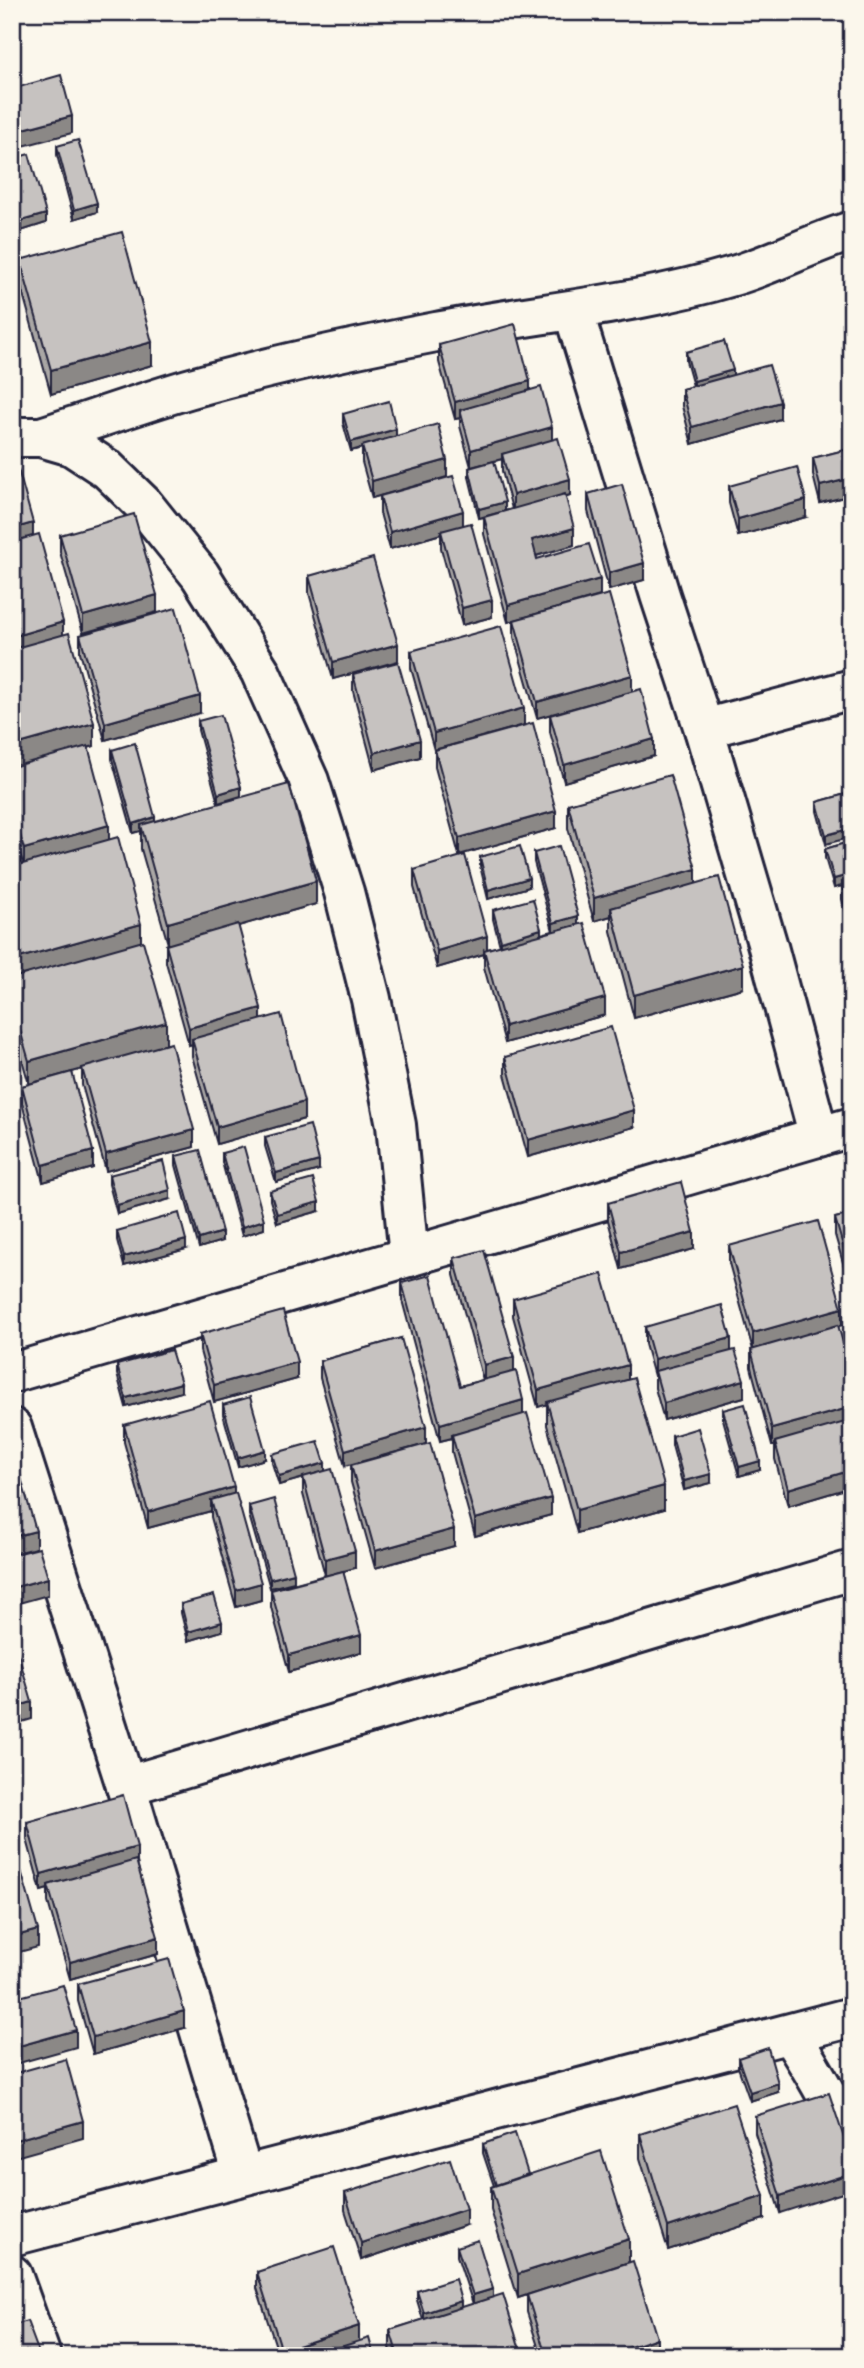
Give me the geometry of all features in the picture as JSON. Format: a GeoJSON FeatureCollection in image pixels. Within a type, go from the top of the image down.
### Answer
{"type":"FeatureCollection","features":[{"type":"Feature","properties":{"kind":"street"},"geometry":{"type":"LineString","coordinates":[[27,437],[187,389],[254,372],[438,332],[659,294],[732,276],[852,231]]}},
{"type":"Feature","properties":{"kind":"street"},"geometry":{"type":"LineString","coordinates":[[12,1373],[835,1132],[767,943],[705,729],[660,595],[573,310]]}},
{"type":"Feature","properties":{"kind":"street"},"geometry":{"type":"LineString","coordinates":[[27,437],[72,446],[107,469],[143,504],[200,575],[260,671],[309,781],[344,892],[371,999],[396,1125],[409,1257]]}},
{"type":"Feature","properties":{"kind":"street"},"geometry":{"type":"LineString","coordinates":[[705,729],[852,689]]}},
{"type":"Feature","properties":{"kind":"street"},"geometry":{"type":"LineString","coordinates":[[12,1428],[126,1786],[243,2175]]}},
{"type":"Feature","properties":{"kind":"street"},"geometry":{"type":"LineString","coordinates":[[126,1786],[852,1570]]}},
{"type":"Feature","properties":{"kind":"street"},"geometry":{"type":"LineString","coordinates":[[12,2236],[852,2017]]}},
{"type":"Feature","properties":{"kind":"street"},"geometry":{"type":"LineString","coordinates":[[790,2035],[817,2076],[842,2123],[852,2150]]}},
{"type":"Feature","properties":{"kind":"street"},"geometry":{"type":"LineString","coordinates":[[12,2275],[41,2356]]}},
{"type":"Feature","properties":{"kind":"building"},"geometry":{"type":"Polygon","coordinates":[[[61,75],[72,116],[12,132],[12,89],[61,75]]]}},
{"type":"Feature","properties":{"kind":"building"},"geometry":{"type":"Polygon","coordinates":[[[78,140],[97,203],[74,210],[57,146],[78,140]]]}},
{"type":"Feature","properties":{"kind":"building"},"geometry":{"type":"Polygon","coordinates":[[[29,154],[46,214],[21,221],[12,191],[12,159],[29,154]]]}},
{"type":"Feature","properties":{"kind":"building"},"geometry":{"type":"Polygon","coordinates":[[[122,232],[152,342],[51,370],[20,260],[122,232]]]}},
{"type":"Feature","properties":{"kind":"building"},"geometry":{"type":"Polygon","coordinates":[[[515,324],[530,381],[455,402],[439,345],[515,324]]]}},
{"type":"Feature","properties":{"kind":"building"},"geometry":{"type":"Polygon","coordinates":[[[724,341],[733,370],[694,381],[686,352],[724,341]]]}},
{"type":"Feature","properties":{"kind":"building"},"geometry":{"type":"Polygon","coordinates":[[[769,365],[780,402],[692,427],[682,389],[769,365]]]}},
{"type":"Feature","properties":{"kind":"building"},"geometry":{"type":"Polygon","coordinates":[[[541,387],[552,427],[471,450],[460,410],[541,387]]]}},
{"type":"Feature","properties":{"kind":"building"},"geometry":{"type":"Polygon","coordinates":[[[389,401],[396,429],[351,442],[343,414],[389,401]]]}},
{"type":"Feature","properties":{"kind":"building"},"geometry":{"type":"Polygon","coordinates":[[[438,424],[447,460],[372,481],[362,446],[438,424]]]}},
{"type":"Feature","properties":{"kind":"building"},"geometry":{"type":"Polygon","coordinates":[[[558,438],[570,479],[513,495],[502,454],[558,438]]]}},
{"type":"Feature","properties":{"kind":"building"},"geometry":{"type":"Polygon","coordinates":[[[12,447],[33,523],[12,529],[12,447]]]}},
{"type":"Feature","properties":{"kind":"building"},"geometry":{"type":"Polygon","coordinates":[[[852,448],[852,478],[820,486],[813,458],[852,448]]]}},
{"type":"Feature","properties":{"kind":"building"},"geometry":{"type":"Polygon","coordinates":[[[494,461],[505,502],[479,509],[469,468],[494,461]]]}},
{"type":"Feature","properties":{"kind":"building"},"geometry":{"type":"Polygon","coordinates":[[[797,467],[806,500],[738,519],[729,486],[797,467]]]}},
{"type":"Feature","properties":{"kind":"building"},"geometry":{"type":"Polygon","coordinates":[[[453,476],[463,511],[390,532],[380,496],[453,476]]]}},
{"type":"Feature","properties":{"kind":"building"},"geometry":{"type":"Polygon","coordinates":[[[622,484],[644,563],[609,573],[588,494],[622,484]]]}},
{"type":"Feature","properties":{"kind":"building"},"geometry":{"type":"Polygon","coordinates":[[[565,494],[574,528],[532,540],[537,559],[589,544],[600,579],[508,605],[484,517],[565,494]]]}},
{"type":"Feature","properties":{"kind":"building"},"geometry":{"type":"Polygon","coordinates":[[[134,514],[157,595],[83,616],[60,535],[134,514]]]}},
{"type":"Feature","properties":{"kind":"building"},"geometry":{"type":"Polygon","coordinates":[[[471,523],[492,600],[462,608],[441,531],[471,523]]]}},
{"type":"Feature","properties":{"kind":"building"},"geometry":{"type":"Polygon","coordinates":[[[39,534],[63,622],[12,637],[12,542],[39,534]]]}},
{"type":"Feature","properties":{"kind":"building"},"geometry":{"type":"Polygon","coordinates":[[[373,558],[398,644],[333,662],[309,576],[373,558]]]}},
{"type":"Feature","properties":{"kind":"building"},"geometry":{"type":"Polygon","coordinates":[[[609,594],[632,675],[537,702],[514,620],[609,594]]]}},
{"type":"Feature","properties":{"kind":"building"},"geometry":{"type":"Polygon","coordinates":[[[176,608],[200,696],[105,723],[80,635],[176,608]]]}},
{"type":"Feature","properties":{"kind":"building"},"geometry":{"type":"Polygon","coordinates":[[[501,626],[524,708],[434,733],[411,651],[501,626]]]}},
{"type":"Feature","properties":{"kind":"building"},"geometry":{"type":"Polygon","coordinates":[[[69,633],[94,723],[12,746],[12,649],[69,633]]]}},
{"type":"Feature","properties":{"kind":"building"},"geometry":{"type":"Polygon","coordinates":[[[398,662],[420,740],[374,753],[353,674],[398,662]]]}},
{"type":"Feature","properties":{"kind":"building"},"geometry":{"type":"Polygon","coordinates":[[[641,689],[654,739],[564,765],[550,715],[641,689]]]}},
{"type":"Feature","properties":{"kind":"building"},"geometry":{"type":"Polygon","coordinates":[[[221,715],[241,787],[218,794],[198,721],[221,715]]]}},
{"type":"Feature","properties":{"kind":"building"},"geometry":{"type":"Polygon","coordinates":[[[533,723],[556,811],[459,838],[435,750],[533,723]]]}},
{"type":"Feature","properties":{"kind":"building"},"geometry":{"type":"Polygon","coordinates":[[[135,743],[155,817],[133,824],[112,750],[135,743]]]}},
{"type":"Feature","properties":{"kind":"building"},"geometry":{"type":"Polygon","coordinates":[[[88,746],[109,825],[24,849],[12,806],[12,767],[88,746]]]}},
{"type":"Feature","properties":{"kind":"building"},"geometry":{"type":"Polygon","coordinates":[[[670,775],[696,869],[594,898],[568,804],[670,775]]]}},
{"type":"Feature","properties":{"kind":"building"},"geometry":{"type":"Polygon","coordinates":[[[289,784],[316,881],[168,923],[141,825],[289,784]]]}},
{"type":"Feature","properties":{"kind":"building"},"geometry":{"type":"Polygon","coordinates":[[[849,793],[852,803],[852,828],[826,835],[817,802],[849,793]]]}},
{"type":"Feature","properties":{"kind":"building"},"geometry":{"type":"Polygon","coordinates":[[[118,837],[141,924],[12,960],[12,867],[118,837]]]}},
{"type":"Feature","properties":{"kind":"building"},"geometry":{"type":"Polygon","coordinates":[[[852,841],[852,874],[834,879],[825,849],[852,841]]]}},
{"type":"Feature","properties":{"kind":"building"},"geometry":{"type":"Polygon","coordinates":[[[520,846],[529,878],[488,890],[480,857],[520,846]]]}},
{"type":"Feature","properties":{"kind":"building"},"geometry":{"type":"Polygon","coordinates":[[[559,846],[578,916],[553,923],[534,853],[559,846]]]}},
{"type":"Feature","properties":{"kind":"building"},"geometry":{"type":"Polygon","coordinates":[[[465,855],[487,936],[437,951],[414,870],[465,855]]]}},
{"type":"Feature","properties":{"kind":"building"},"geometry":{"type":"Polygon","coordinates":[[[719,877],[743,965],[634,995],[611,908],[719,877]]]}},
{"type":"Feature","properties":{"kind":"building"},"geometry":{"type":"Polygon","coordinates":[[[852,880],[852,915],[842,882],[852,880]]]}},
{"type":"Feature","properties":{"kind":"building"},"geometry":{"type":"Polygon","coordinates":[[[533,899],[541,929],[501,941],[493,910],[533,899]]]}},
{"type":"Feature","properties":{"kind":"building"},"geometry":{"type":"Polygon","coordinates":[[[584,923],[605,998],[505,1026],[484,950],[584,923]]]}},
{"type":"Feature","properties":{"kind":"building"},"geometry":{"type":"Polygon","coordinates":[[[238,924],[261,1008],[189,1028],[166,945],[238,924]]]}},
{"type":"Feature","properties":{"kind":"building"},"geometry":{"type":"Polygon","coordinates":[[[143,941],[166,1022],[29,1061],[12,1002],[12,978],[143,941]]]}},
{"type":"Feature","properties":{"kind":"building"},"geometry":{"type":"Polygon","coordinates":[[[281,1014],[304,1102],[217,1127],[192,1039],[281,1014]]]}},
{"type":"Feature","properties":{"kind":"building"},"geometry":{"type":"Polygon","coordinates":[[[611,1027],[634,1110],[528,1140],[505,1057],[611,1027]]]}},
{"type":"Feature","properties":{"kind":"building"},"geometry":{"type":"Polygon","coordinates":[[[171,1043],[194,1130],[106,1154],[82,1068],[171,1043]]]}},
{"type":"Feature","properties":{"kind":"building"},"geometry":{"type":"Polygon","coordinates":[[[72,1072],[93,1151],[43,1165],[22,1086],[72,1072]]]}},
{"type":"Feature","properties":{"kind":"building"},"geometry":{"type":"Polygon","coordinates":[[[310,1125],[319,1161],[276,1173],[265,1137],[310,1125]]]}},
{"type":"Feature","properties":{"kind":"building"},"geometry":{"type":"Polygon","coordinates":[[[244,1147],[264,1220],[242,1227],[222,1153],[244,1147]]]}},
{"type":"Feature","properties":{"kind":"building"},"geometry":{"type":"Polygon","coordinates":[[[200,1150],[222,1232],[199,1239],[176,1156],[200,1150]]]}},
{"type":"Feature","properties":{"kind":"building"},"geometry":{"type":"Polygon","coordinates":[[[163,1161],[170,1190],[117,1205],[109,1175],[163,1161]]]}},
{"type":"Feature","properties":{"kind":"building"},"geometry":{"type":"Polygon","coordinates":[[[313,1179],[319,1202],[277,1214],[270,1191],[313,1179]]]}},
{"type":"Feature","properties":{"kind":"building"},"geometry":{"type":"Polygon","coordinates":[[[681,1182],[694,1232],[621,1252],[608,1203],[681,1182]]]}},
{"type":"Feature","properties":{"kind":"building"},"geometry":{"type":"Polygon","coordinates":[[[179,1213],[186,1240],[124,1257],[117,1231],[179,1213]]]}},
{"type":"Feature","properties":{"kind":"building"},"geometry":{"type":"Polygon","coordinates":[[[852,1214],[852,1277],[835,1218],[852,1214]]]}},
{"type":"Feature","properties":{"kind":"building"},"geometry":{"type":"Polygon","coordinates":[[[818,1221],[842,1308],[753,1333],[729,1246],[818,1221]]]}},
{"type":"Feature","properties":{"kind":"building"},"geometry":{"type":"Polygon","coordinates":[[[484,1250],[514,1357],[484,1365],[454,1258],[484,1250]]]}},
{"type":"Feature","properties":{"kind":"building"},"geometry":{"type":"Polygon","coordinates":[[[602,1274],[628,1365],[538,1390],[513,1299],[602,1274]]]}},
{"type":"Feature","properties":{"kind":"building"},"geometry":{"type":"Polygon","coordinates":[[[430,1275],[460,1386],[516,1371],[523,1400],[440,1424],[402,1283],[430,1275]]]}},
{"type":"Feature","properties":{"kind":"building"},"geometry":{"type":"Polygon","coordinates":[[[722,1305],[731,1338],[654,1359],[645,1327],[722,1305]]]}},
{"type":"Feature","properties":{"kind":"building"},"geometry":{"type":"Polygon","coordinates":[[[283,1311],[297,1362],[214,1385],[200,1334],[283,1311]]]}},
{"type":"Feature","properties":{"kind":"building"},"geometry":{"type":"Polygon","coordinates":[[[838,1325],[852,1375],[852,1407],[772,1429],[751,1350],[838,1325]]]}},
{"type":"Feature","properties":{"kind":"building"},"geometry":{"type":"Polygon","coordinates":[[[401,1338],[426,1427],[345,1450],[320,1361],[401,1338]]]}},
{"type":"Feature","properties":{"kind":"building"},"geometry":{"type":"Polygon","coordinates":[[[171,1350],[181,1383],[126,1398],[117,1365],[171,1350]]]}},
{"type":"Feature","properties":{"kind":"building"},"geometry":{"type":"Polygon","coordinates":[[[735,1350],[744,1380],[664,1403],[655,1371],[735,1350]]]}},
{"type":"Feature","properties":{"kind":"building"},"geometry":{"type":"Polygon","coordinates":[[[634,1378],[664,1486],[577,1510],[547,1402],[634,1378]]]}},
{"type":"Feature","properties":{"kind":"building"},"geometry":{"type":"Polygon","coordinates":[[[250,1397],[265,1450],[238,1458],[223,1405],[250,1397]]]}},
{"type":"Feature","properties":{"kind":"building"},"geometry":{"type":"Polygon","coordinates":[[[210,1401],[234,1487],[148,1512],[124,1425],[210,1401]]]}},
{"type":"Feature","properties":{"kind":"building"},"geometry":{"type":"Polygon","coordinates":[[[745,1404],[760,1461],[739,1467],[723,1410],[745,1404]]]}},
{"type":"Feature","properties":{"kind":"building"},"geometry":{"type":"Polygon","coordinates":[[[527,1413],[551,1498],[475,1519],[452,1435],[527,1413]]]}},
{"type":"Feature","properties":{"kind":"building"},"geometry":{"type":"Polygon","coordinates":[[[852,1420],[852,1470],[788,1489],[775,1442],[852,1420]]]}},
{"type":"Feature","properties":{"kind":"building"},"geometry":{"type":"Polygon","coordinates":[[[698,1428],[711,1474],[684,1481],[672,1436],[698,1428]]]}},
{"type":"Feature","properties":{"kind":"building"},"geometry":{"type":"Polygon","coordinates":[[[318,1441],[325,1463],[279,1476],[272,1454],[318,1441]]]}},
{"type":"Feature","properties":{"kind":"building"},"geometry":{"type":"Polygon","coordinates":[[[430,1443],[454,1529],[375,1551],[351,1465],[430,1443]]]}},
{"type":"Feature","properties":{"kind":"building"},"geometry":{"type":"Polygon","coordinates":[[[12,1453],[36,1531],[12,1537],[12,1453]]]}},
{"type":"Feature","properties":{"kind":"building"},"geometry":{"type":"Polygon","coordinates":[[[332,1469],[355,1551],[325,1559],[303,1477],[332,1469]]]}},
{"type":"Feature","properties":{"kind":"building"},"geometry":{"type":"Polygon","coordinates":[[[236,1493],[261,1583],[236,1590],[211,1500],[236,1493]]]}},
{"type":"Feature","properties":{"kind":"building"},"geometry":{"type":"Polygon","coordinates":[[[274,1499],[294,1573],[270,1579],[249,1506],[274,1499]]]}},
{"type":"Feature","properties":{"kind":"building"},"geometry":{"type":"Polygon","coordinates":[[[39,1548],[48,1578],[12,1588],[12,1555],[39,1548]]]}},
{"type":"Feature","properties":{"kind":"building"},"geometry":{"type":"Polygon","coordinates":[[[343,1571],[361,1635],[289,1655],[271,1590],[343,1571]]]}},
{"type":"Feature","properties":{"kind":"building"},"geometry":{"type":"Polygon","coordinates":[[[214,1595],[222,1622],[188,1632],[181,1604],[214,1595]]]}},
{"type":"Feature","properties":{"kind":"building"},"geometry":{"type":"Polygon","coordinates":[[[17,1650],[32,1702],[12,1708],[12,1652],[17,1650]]]}},
{"type":"Feature","properties":{"kind":"building"},"geometry":{"type":"Polygon","coordinates":[[[123,1795],[137,1847],[41,1874],[27,1822],[123,1795]]]}},
{"type":"Feature","properties":{"kind":"building"},"geometry":{"type":"Polygon","coordinates":[[[12,1839],[38,1930],[12,1937],[12,1839]]]}},
{"type":"Feature","properties":{"kind":"building"},"geometry":{"type":"Polygon","coordinates":[[[136,1860],[158,1937],[70,1962],[48,1885],[136,1860]]]}},
{"type":"Feature","properties":{"kind":"building"},"geometry":{"type":"Polygon","coordinates":[[[169,1959],[184,2011],[93,2037],[78,1984],[169,1959]]]}},
{"type":"Feature","properties":{"kind":"building"},"geometry":{"type":"Polygon","coordinates":[[[63,1985],[76,2030],[12,2048],[12,1999],[63,1985]]]}},
{"type":"Feature","properties":{"kind":"building"},"geometry":{"type":"Polygon","coordinates":[[[768,2048],[778,2083],[750,2092],[738,2058],[768,2048]]]}},
{"type":"Feature","properties":{"kind":"building"},"geometry":{"type":"Polygon","coordinates":[[[66,2059],[83,2121],[12,2141],[12,2074],[66,2059]]]}},
{"type":"Feature","properties":{"kind":"building"},"geometry":{"type":"Polygon","coordinates":[[[829,2093],[852,2162],[852,2173],[780,2196],[755,2116],[829,2093]]]}},
{"type":"Feature","properties":{"kind":"building"},"geometry":{"type":"Polygon","coordinates":[[[734,2104],[764,2196],[668,2227],[640,2134],[734,2104]]]}},
{"type":"Feature","properties":{"kind":"building"},"geometry":{"type":"Polygon","coordinates":[[[515,2133],[528,2174],[496,2185],[483,2144],[515,2133]]]}},
{"type":"Feature","properties":{"kind":"building"},"geometry":{"type":"Polygon","coordinates":[[[601,2151],[629,2239],[518,2274],[491,2187],[601,2151]]]}},
{"type":"Feature","properties":{"kind":"building"},"geometry":{"type":"Polygon","coordinates":[[[450,2159],[466,2209],[361,2243],[345,2193],[450,2159]]]}},
{"type":"Feature","properties":{"kind":"building"},"geometry":{"type":"Polygon","coordinates":[[[478,2240],[493,2289],[473,2295],[457,2247],[478,2240]]]}},
{"type":"Feature","properties":{"kind":"building"},"geometry":{"type":"Polygon","coordinates":[[[334,2247],[359,2326],[282,2351],[257,2272],[334,2247]]]}},
{"type":"Feature","properties":{"kind":"building"},"geometry":{"type":"Polygon","coordinates":[[[633,2261],[657,2338],[603,2356],[546,2356],[527,2295],[633,2261]]]}},
{"type":"Feature","properties":{"kind":"building"},"geometry":{"type":"Polygon","coordinates":[[[455,2279],[461,2301],[424,2313],[417,2291],[455,2279]]]}},
{"type":"Feature","properties":{"kind":"building"},"geometry":{"type":"Polygon","coordinates":[[[503,2294],[522,2356],[398,2356],[390,2330],[503,2294]]]}},
{"type":"Feature","properties":{"kind":"building"},"geometry":{"type":"Polygon","coordinates":[[[27,2321],[40,2356],[12,2356],[12,2326],[27,2321]]]}},
{"type":"Feature","properties":{"kind":"building"},"geometry":{"type":"Polygon","coordinates":[[[369,2338],[374,2356],[312,2356],[369,2338]]]}}]}
